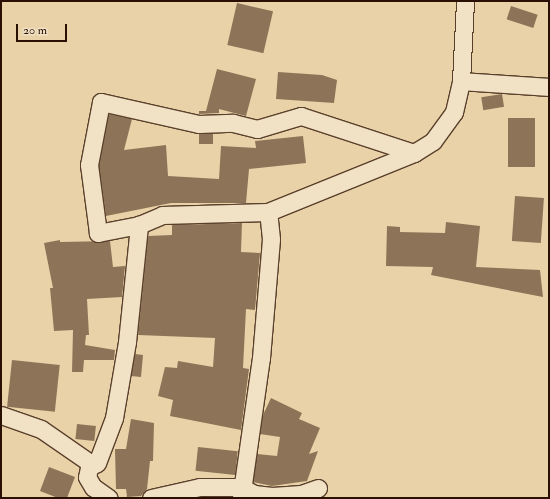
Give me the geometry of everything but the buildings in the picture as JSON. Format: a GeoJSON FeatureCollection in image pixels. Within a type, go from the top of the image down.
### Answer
{"type":"FeatureCollection","features":[{"type":"Feature","properties":{"kind":"street"},"geometry":{"type":"LineString","coordinates":[[414,153],[301,116],[257,129],[233,122],[199,124],[101,102],[89,165],[98,233],[138,225],[162,215],[268,212],[414,153],[433,141],[454,112],[461,81],[465,1]]}},
{"type":"Feature","properties":{"kind":"street"},"geometry":{"type":"LineString","coordinates":[[461,81],[549,87]]}},
{"type":"Feature","properties":{"kind":"street"},"geometry":{"type":"LineString","coordinates":[[241,493],[261,358],[271,239],[268,212]]}},
{"type":"Feature","properties":{"kind":"street"},"geometry":{"type":"LineString","coordinates":[[1,415],[41,429],[90,463],[95,465],[98,461],[114,418],[127,342],[138,225]]}},
{"type":"Feature","properties":{"kind":"street"},"geometry":{"type":"LineString","coordinates":[[90,463],[87,478],[92,487],[109,498]]}},
{"type":"Feature","properties":{"kind":"street"},"geometry":{"type":"LineString","coordinates":[[151,498],[200,487],[272,496],[301,494],[318,488]]}}]}
